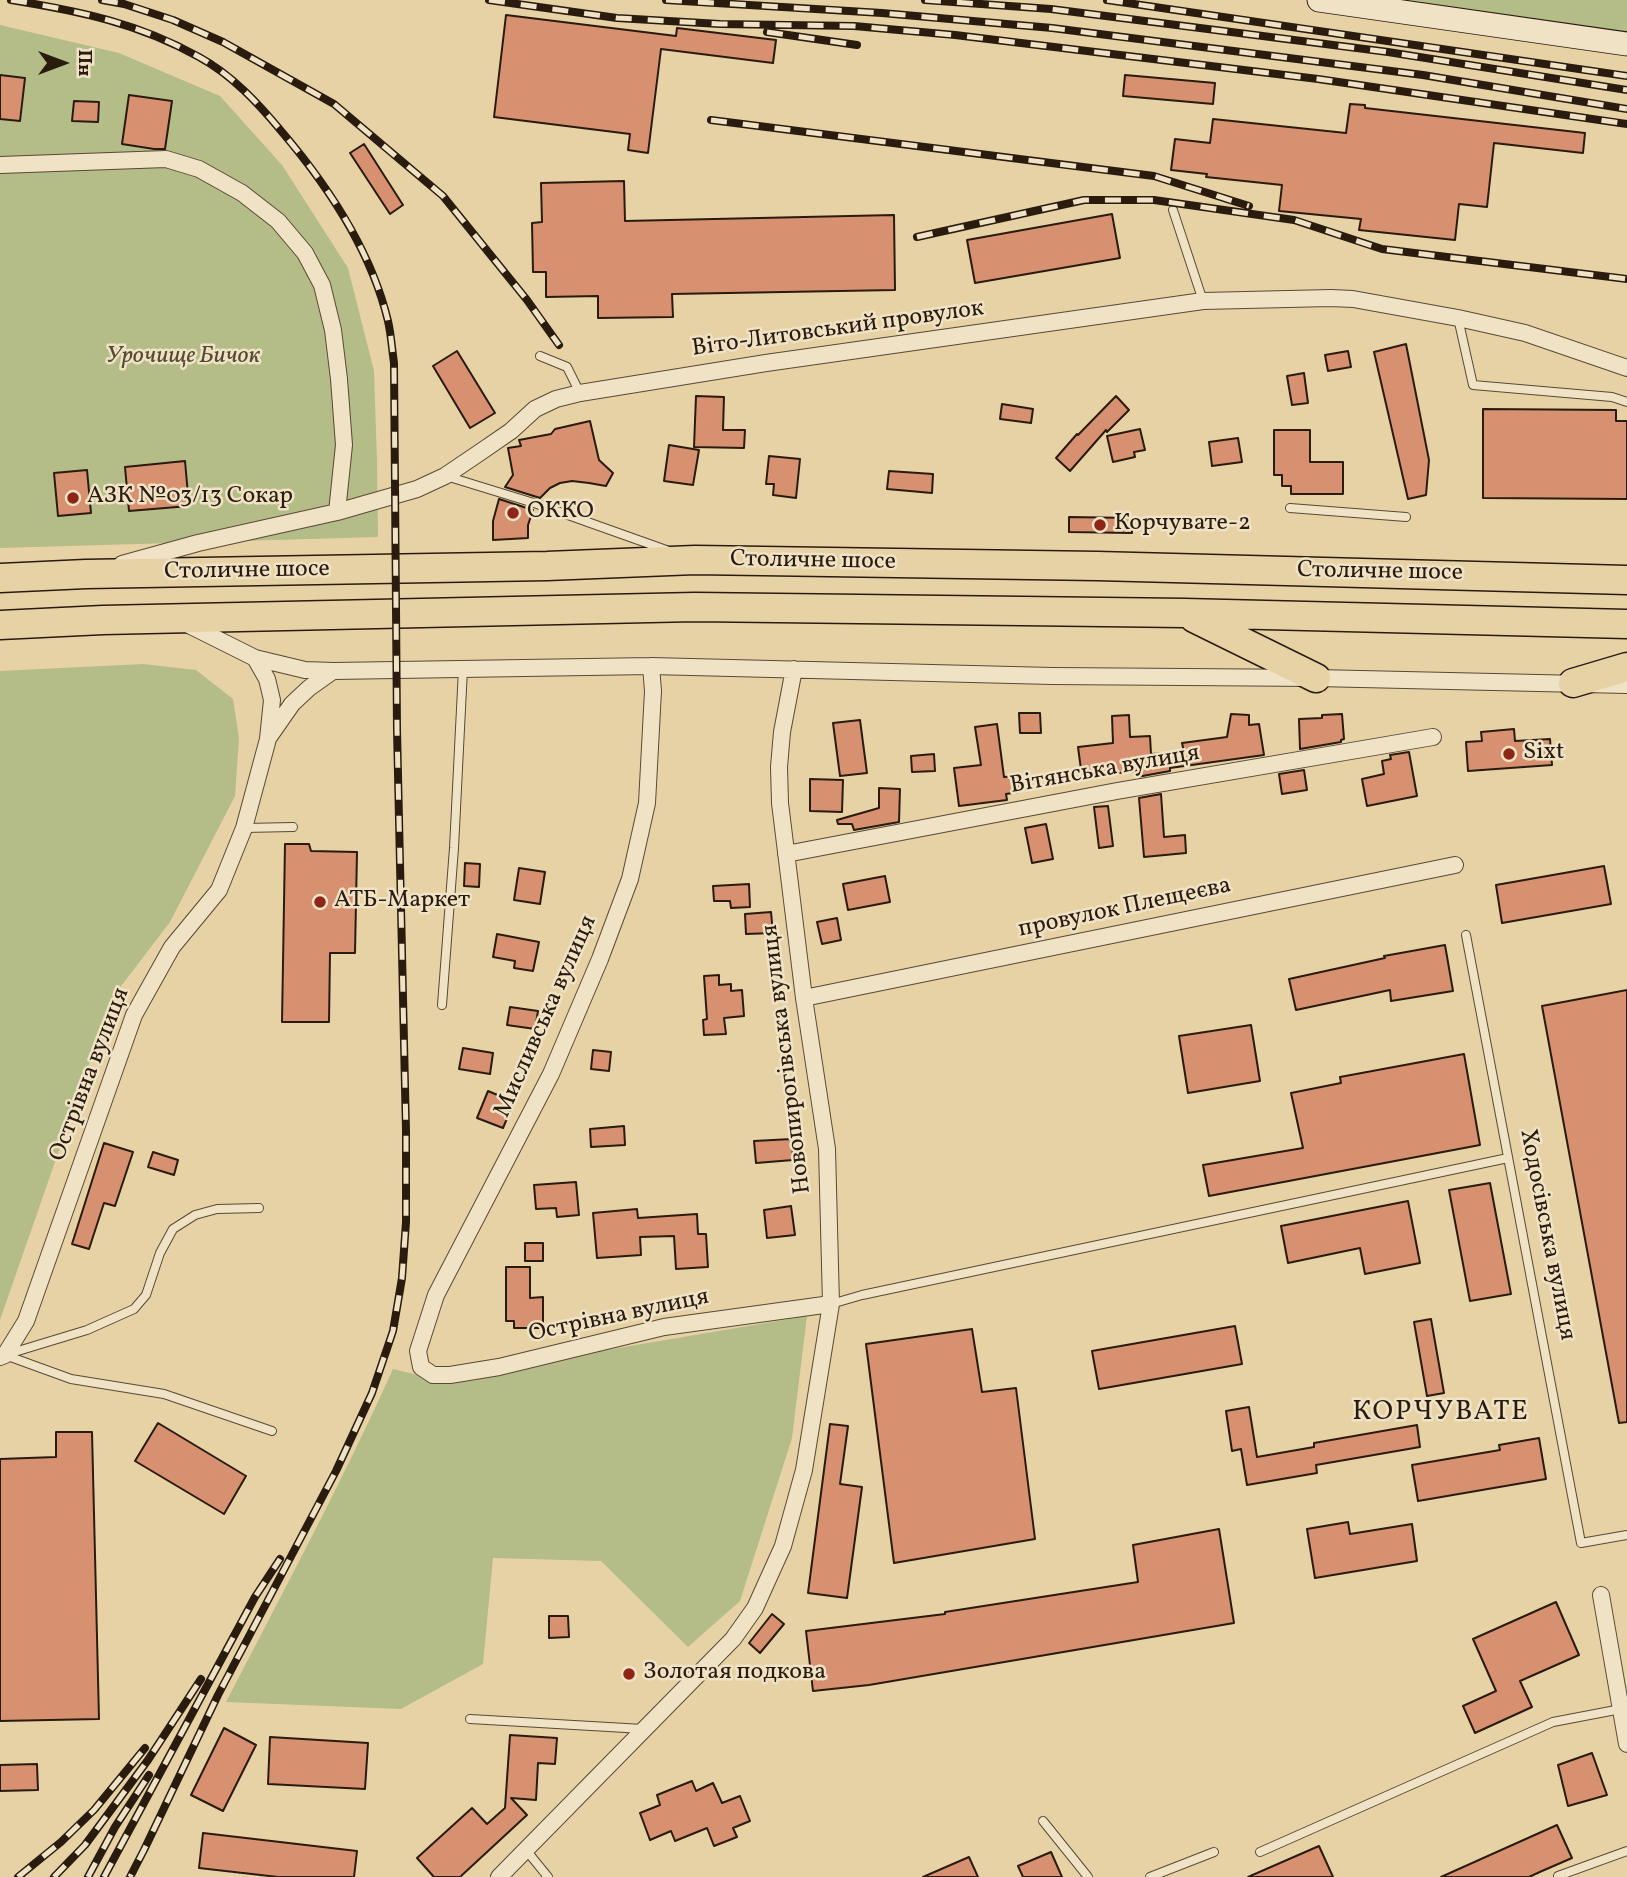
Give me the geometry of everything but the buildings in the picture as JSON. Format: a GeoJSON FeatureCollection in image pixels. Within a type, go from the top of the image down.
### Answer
{"type":"FeatureCollection","features":[{"type":"Feature","properties":{"kind":"highway","name":"Столичне шосе"},"geometry":{"type":"LineString","coordinates":[[0,578],[547,566],[695,560],[1097,566],[1627,580]]}},
{"type":"Feature","properties":{"kind":"highway","name":"Столичне шосе"},"geometry":{"type":"LineString","coordinates":[[0,625],[175,618],[695,607],[1185,613],[1627,624]]}},
{"type":"Feature","properties":{"kind":"highway"},"geometry":{"type":"LineString","coordinates":[[1185,613],[1316,678]]}},
{"type":"Feature","properties":{"kind":"highway"},"geometry":{"type":"LineString","coordinates":[[1573,683],[1627,667]]}},
{"type":"Feature","properties":{"kind":"street"},"geometry":{"type":"LineString","coordinates":[[1319,0],[1393,6],[1627,44]]}},
{"type":"Feature","properties":{"kind":"street"},"geometry":{"type":"LineString","coordinates":[[0,165],[166,159],[199,169],[242,193],[278,221],[305,253],[322,285],[333,330],[344,445],[337,512]]}},
{"type":"Feature","properties":{"kind":"street","name":"Віто-Литовський провулок"},"geometry":{"type":"LineString","coordinates":[[86,575],[198,543],[337,512],[417,489],[445,476],[511,431],[535,409],[555,399],[766,363],[1203,301],[1353,299],[1458,318],[1525,334],[1627,368]]}},
{"type":"Feature","properties":{"kind":"street"},"geometry":{"type":"LineString","coordinates":[[175,618],[255,658],[305,670],[651,666],[1052,676],[1316,678],[1627,685]]}},
{"type":"Feature","properties":{"kind":"street","name":"Острівна вулиця"},"geometry":{"type":"LineString","coordinates":[[2,1356],[26,1321],[134,1015],[172,947],[219,890],[244,828],[268,739],[272,700],[267,679],[255,658]]}},
{"type":"Feature","properties":{"kind":"street","name":"Мисливська вулиця"},"geometry":{"type":"LineString","coordinates":[[421,1367],[418,1351],[436,1295],[551,1074],[600,959],[630,879],[647,803],[653,691],[651,666]]}},
{"type":"Feature","properties":{"kind":"street","name":"Новопирогівська вулиця"},"geometry":{"type":"LineString","coordinates":[[499,1877],[733,1639],[755,1608],[783,1546],[804,1470],[831,1304],[827,1149],[804,998],[780,803],[782,732],[794,669]]}},
{"type":"Feature","properties":{"kind":"street","name":"Острівна вулиця"},"geometry":{"type":"LineString","coordinates":[[268,739],[292,704],[333,671]]}},
{"type":"Feature","properties":{"kind":"street","name":"Вітянська вулиця"},"geometry":{"type":"LineString","coordinates":[[786,854],[1117,792],[1433,737]]}},
{"type":"Feature","properties":{"kind":"street","name":"провулок Плещеєва"},"geometry":{"type":"LineString","coordinates":[[804,998],[1455,865]]}},
{"type":"Feature","properties":{"kind":"street","name":"Острівна вулиця"},"geometry":{"type":"LineString","coordinates":[[421,1367],[433,1375],[450,1375],[499,1367],[664,1327],[831,1304]]}},
{"type":"Feature","properties":{"kind":"street"},"geometry":{"type":"LineString","coordinates":[[1601,1595],[1622,1688],[1621,1709],[1627,1744]]}},
{"type":"Feature","properties":{"kind":"lane"},"geometry":{"type":"LineString","coordinates":[[1173,210],[1203,301]]}},
{"type":"Feature","properties":{"kind":"lane"},"geometry":{"type":"LineString","coordinates":[[1458,318],[1473,385],[1612,397],[1627,402]]}},
{"type":"Feature","properties":{"kind":"lane"},"geometry":{"type":"LineString","coordinates":[[540,356],[567,367],[580,393]]}},
{"type":"Feature","properties":{"kind":"lane"},"geometry":{"type":"LineString","coordinates":[[445,476],[537,504],[695,560]]}},
{"type":"Feature","properties":{"kind":"lane"},"geometry":{"type":"LineString","coordinates":[[1290,508],[1406,517]]}},
{"type":"Feature","properties":{"kind":"lane"},"geometry":{"type":"LineString","coordinates":[[442,1005],[454,848],[463,669]]}},
{"type":"Feature","properties":{"kind":"lane"},"geometry":{"type":"LineString","coordinates":[[244,828],[293,827]]}},
{"type":"Feature","properties":{"kind":"lane","name":"Ходосівська вулиця"},"geometry":{"type":"LineString","coordinates":[[1466,935],[1581,1543],[1627,1535]]}},
{"type":"Feature","properties":{"kind":"lane"},"geometry":{"type":"LineString","coordinates":[[831,1304],[876,1292],[1508,1158]]}},
{"type":"Feature","properties":{"kind":"lane"},"geometry":{"type":"LineString","coordinates":[[2,1356],[87,1330],[135,1309],[146,1295],[160,1253],[173,1229],[195,1215],[217,1209],[259,1208]]}},
{"type":"Feature","properties":{"kind":"lane"},"geometry":{"type":"LineString","coordinates":[[2,1356],[71,1379],[164,1394],[272,1431]]}},
{"type":"Feature","properties":{"kind":"lane"},"geometry":{"type":"LineString","coordinates":[[1260,1852],[1553,1722],[1621,1709]]}},
{"type":"Feature","properties":{"kind":"lane"},"geometry":{"type":"LineString","coordinates":[[470,1719],[643,1729]]}},
{"type":"Feature","properties":{"kind":"lane"},"geometry":{"type":"LineString","coordinates":[[1043,1821],[1088,1877]]}},
{"type":"Feature","properties":{"kind":"lane"},"geometry":{"type":"LineString","coordinates":[[526,1849],[548,1877]]}},
{"type":"Feature","properties":{"kind":"lane"},"geometry":{"type":"LineString","coordinates":[[1558,1876],[1627,1851]]}},
{"type":"Feature","properties":{"kind":"lane"},"geometry":{"type":"LineString","coordinates":[[1150,1877],[1214,1852]]}},
{"type":"Feature","properties":{"kind":"green space"},"geometry":{"type":"Polygon","coordinates":[[[1352,0],[1627,0],[1627,40],[1352,0]]]}},
{"type":"Feature","properties":{"kind":"green space","name":"Урочище Бичок"},"geometry":{"type":"Polygon","coordinates":[[[0,25],[119,53],[220,96],[282,165],[348,268],[374,371],[378,537],[0,548],[0,25]]]}},
{"type":"Feature","properties":{"kind":"green space"},"geometry":{"type":"Polygon","coordinates":[[[143,664],[196,670],[233,699],[239,738],[235,796],[170,922],[112,998],[0,1320],[0,671],[143,664]]]}},
{"type":"Feature","properties":{"kind":"green space"},"geometry":{"type":"Polygon","coordinates":[[[807,1316],[792,1438],[740,1601],[688,1647],[601,1561],[493,1558],[483,1664],[401,1709],[226,1702],[333,1495],[393,1369],[435,1379],[807,1316]]]}},
{"type":"Feature","properties":{"kind":"railway"},"geometry":{"type":"LineString","coordinates":[[11,0],[84,14],[153,35],[211,64],[244,90],[316,174],[346,220],[371,269],[380,295],[389,326],[394,363],[397,730],[406,1222],[402,1278],[393,1331],[372,1393],[336,1471],[218,1695],[130,1877]]}},
{"type":"Feature","properties":{"kind":"railway"},"geometry":{"type":"LineString","coordinates":[[102,0],[124,4],[173,20],[223,42],[334,104],[443,196],[527,300],[559,345]]}},
{"type":"Feature","properties":{"kind":"railway"},"geometry":{"type":"LineString","coordinates":[[489,0],[617,18],[720,24],[854,26],[955,35],[1318,79],[1627,124]]}},
{"type":"Feature","properties":{"kind":"railway"},"geometry":{"type":"LineString","coordinates":[[666,0],[882,13],[1052,28],[1423,75],[1627,109]]}},
{"type":"Feature","properties":{"kind":"railway"},"geometry":{"type":"LineString","coordinates":[[925,0],[1051,9],[1388,52],[1627,90]]}},
{"type":"Feature","properties":{"kind":"railway"},"geometry":{"type":"LineString","coordinates":[[1107,0],[1627,76]]}},
{"type":"Feature","properties":{"kind":"railway"},"geometry":{"type":"LineString","coordinates":[[767,32],[857,45]]}},
{"type":"Feature","properties":{"kind":"railway"},"geometry":{"type":"LineString","coordinates":[[711,120],[1154,176],[1249,206]]}},
{"type":"Feature","properties":{"kind":"railway"},"geometry":{"type":"LineString","coordinates":[[917,237],[1084,200],[1154,200],[1294,220],[1382,249],[1627,279]]}},
{"type":"Feature","properties":{"kind":"railway"},"geometry":{"type":"LineString","coordinates":[[104,1877],[255,1597],[280,1559]]}},
{"type":"Feature","properties":{"kind":"railway"},"geometry":{"type":"LineString","coordinates":[[54,1877],[85,1845],[148,1760],[201,1679]]}},
{"type":"Feature","properties":{"kind":"railway"},"geometry":{"type":"LineString","coordinates":[[18,1877],[61,1842],[94,1810],[145,1748]]}},
{"type":"Feature","properties":{"kind":"railway"},"geometry":{"type":"LineString","coordinates":[[88,1877],[115,1827],[149,1775]]}},
{"type":"Feature","properties":{"kind":"place","name":"АЗК №03/13 Сокар"},"geometry":{"type":"Point","coordinates":[73,498]}},
{"type":"Feature","properties":{"kind":"place","name":"ОККО"},"geometry":{"type":"Point","coordinates":[513,513]}},
{"type":"Feature","properties":{"kind":"place","name":"Корчувате-2"},"geometry":{"type":"Point","coordinates":[1100,525]}},
{"type":"Feature","properties":{"kind":"place","name":"Sixt"},"geometry":{"type":"Point","coordinates":[1509,754]}},
{"type":"Feature","properties":{"kind":"place","name":"АТБ-Маркет"},"geometry":{"type":"Point","coordinates":[320,902]}},
{"type":"Feature","properties":{"kind":"place","name":"Золотая подкова"},"geometry":{"type":"Point","coordinates":[629,1674]}},
{"type":"Feature","properties":{"kind":"district","name":"КОРЧУВАТЕ"},"geometry":{"type":"Point","coordinates":[1441,1414]}}]}
